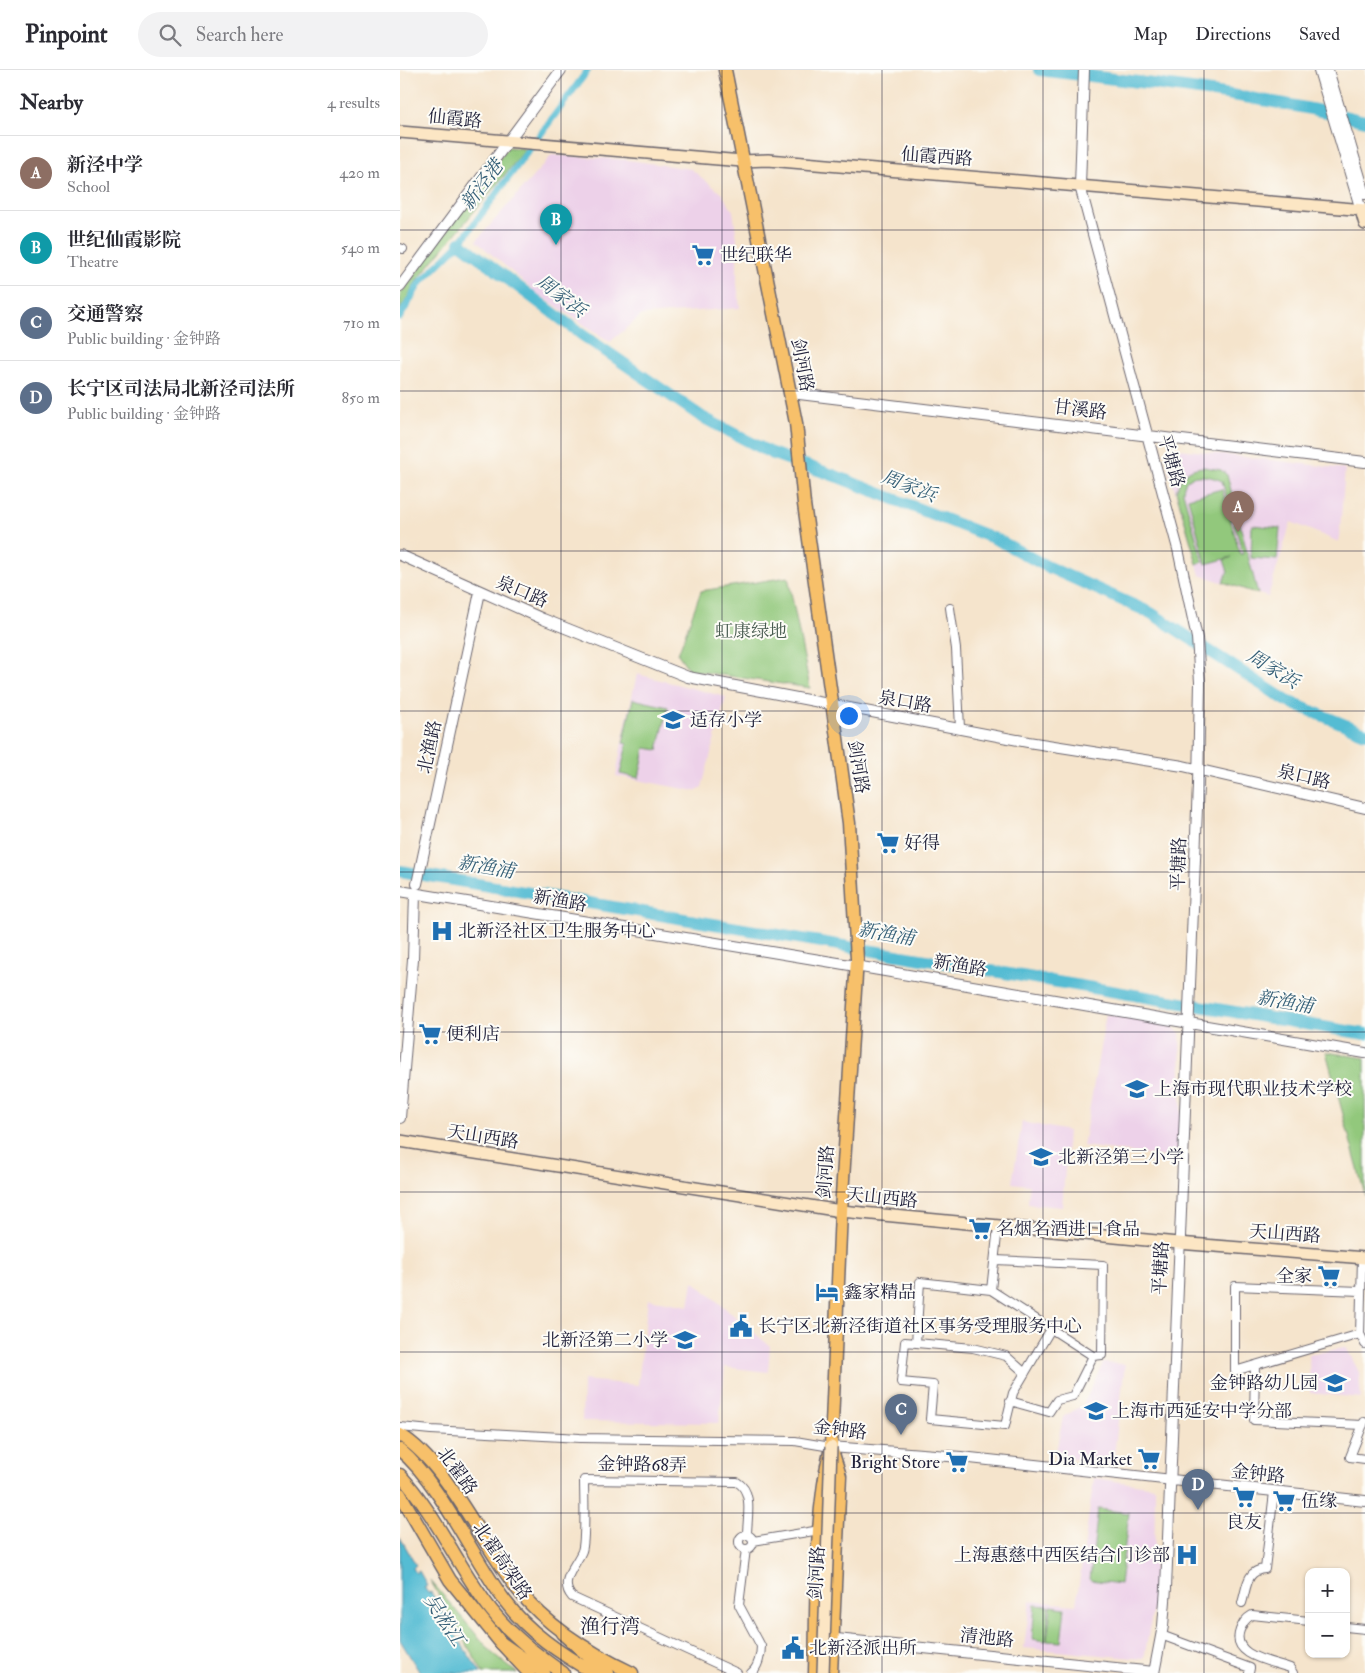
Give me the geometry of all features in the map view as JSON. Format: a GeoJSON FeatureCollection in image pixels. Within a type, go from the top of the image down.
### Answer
{"type":"FeatureCollection","features":[{"type":"Feature","properties":{"kind":"main road","name":"剑河路"},"geometry":{"type":"LineString","coordinates":[[725,70],[796,423],[804,504],[849,823],[857,938],[857,966],[841,1211],[831,1447],[826,1470],[820,1530],[815,1673]]}},
{"type":"Feature","properties":{"kind":"main road","name":"仙霞路"},"geometry":{"type":"LineString","coordinates":[[400,132],[507,142]]}},
{"type":"Feature","properties":{"kind":"main road","name":"仙霞西路"},"geometry":{"type":"LineString","coordinates":[[507,142],[742,161],[768,160],[1363,210]]}},
{"type":"Feature","properties":{"kind":"main road"},"geometry":{"type":"LineString","coordinates":[[1363,210],[1365,224]]}},
{"type":"Feature","properties":{"kind":"main road","name":"天山西路"},"geometry":{"type":"LineString","coordinates":[[400,1141],[841,1211],[1178,1244],[1364,1258]]}},
{"type":"Feature","properties":{"kind":"main road","name":"北翟路"},"geometry":{"type":"LineString","coordinates":[[400,1435],[420,1450],[443,1478],[520,1592],[562,1632],[609,1662],[632,1673]]}},
{"type":"Feature","properties":{"kind":"main road","name":"剑河路"},"geometry":{"type":"LineString","coordinates":[[831,1447],[840,1476],[831,1638],[831,1673]]}},
{"type":"Feature","properties":{"kind":"main road"},"geometry":{"type":"LineString","coordinates":[[823,1673],[831,1447]]}},
{"type":"Feature","properties":{"kind":"main road","name":"北翟高架路"},"geometry":{"type":"LineString","coordinates":[[400,1450],[436,1494],[506,1602],[527,1626],[552,1647],[594,1673]]}},
{"type":"Feature","properties":{"kind":"main road","name":"北翟高架路"},"geometry":{"type":"LineString","coordinates":[[400,1475],[426,1509],[492,1611],[513,1635],[563,1673]]}},
{"type":"Feature","properties":{"kind":"main road"},"geometry":{"type":"LineString","coordinates":[[400,1494],[450,1580],[501,1643],[529,1673]]}},
{"type":"Feature","properties":{"kind":"main road"},"geometry":{"type":"LineString","coordinates":[[562,1632],[608,1673]]}},
{"type":"Feature","properties":{"kind":"main road"},"geometry":{"type":"LineString","coordinates":[[501,1643],[544,1673]]}},
{"type":"Feature","properties":{"kind":"street"},"geometry":{"type":"LineString","coordinates":[[400,287],[561,70]]}},
{"type":"Feature","properties":{"kind":"street","name":"平塘路"},"geometry":{"type":"LineString","coordinates":[[1084,70],[1080,186],[1192,608],[1200,682],[1190,998],[1178,1244],[1166,1588],[1161,1635],[1154,1672]]}},
{"type":"Feature","properties":{"kind":"street"},"geometry":{"type":"LineString","coordinates":[[1324,71],[1363,210]]}},
{"type":"Feature","properties":{"kind":"street"},"geometry":{"type":"LineString","coordinates":[[1345,142],[1365,194]]}},
{"type":"Feature","properties":{"kind":"street","name":"甘溪路"},"geometry":{"type":"LineString","coordinates":[[791,393],[1146,434],[1365,462]]}},
{"type":"Feature","properties":{"kind":"street","name":"泉口路"},"geometry":{"type":"LineString","coordinates":[[400,555],[480,592],[688,677],[1028,742],[1198,769],[1365,808]]}},
{"type":"Feature","properties":{"kind":"street","name":"北渔路"},"geometry":{"type":"LineString","coordinates":[[400,1118],[413,959],[416,889],[480,592]]}},
{"type":"Feature","properties":{"kind":"street"},"geometry":{"type":"LineString","coordinates":[[950,608],[956,649],[960,728]]}},
{"type":"Feature","properties":{"kind":"street","name":"新渔路"},"geometry":{"type":"LineString","coordinates":[[400,891],[416,889],[857,966],[1188,1018],[1365,1053]]}},
{"type":"Feature","properties":{"kind":"street"},"geometry":{"type":"LineString","coordinates":[[991,1290],[998,1226]]}},
{"type":"Feature","properties":{"kind":"street"},"geometry":{"type":"LineString","coordinates":[[1364,1258],[1360,1291],[1362,1318],[1360,1334],[1365,1344]]}},
{"type":"Feature","properties":{"kind":"street"},"geometry":{"type":"LineString","coordinates":[[916,1343],[920,1282],[991,1290],[1093,1356],[1102,1355],[1103,1265],[995,1260]]}},
{"type":"Feature","properties":{"kind":"street"},"geometry":{"type":"LineString","coordinates":[[1360,1291],[1235,1286],[1235,1371],[1360,1334]]}},
{"type":"Feature","properties":{"kind":"street"},"geometry":{"type":"LineString","coordinates":[[1025,1373],[1006,1356],[974,1348],[905,1342],[902,1382],[933,1385],[930,1418],[1005,1426],[1010,1401],[1051,1329]]}},
{"type":"Feature","properties":{"kind":"street"},"geometry":{"type":"LineString","coordinates":[[1010,1401],[1049,1412],[1057,1400],[1073,1396],[1093,1356]]}},
{"type":"Feature","properties":{"kind":"street"},"geometry":{"type":"LineString","coordinates":[[1255,1365],[1254,1420],[1364,1423],[1350,1457],[1365,1459]]}},
{"type":"Feature","properties":{"kind":"street","name":"金钟路"},"geometry":{"type":"LineString","coordinates":[[400,1427],[580,1438],[795,1441],[831,1447],[961,1457],[1365,1501]]}},
{"type":"Feature","properties":{"kind":"street","name":"金钟路68弄"},"geometry":{"type":"LineString","coordinates":[[737,1673],[572,1597],[567,1592],[566,1586],[569,1573],[582,1550],[584,1480],[737,1482],[744,1486],[748,1495],[747,1535],[740,1537],[739,1542],[740,1547],[746,1550],[739,1605],[761,1646],[755,1670],[750,1673]]}},
{"type":"Feature","properties":{"kind":"street"},"geometry":{"type":"LineString","coordinates":[[1242,1603],[1251,1573],[1255,1570],[1265,1569],[1274,1492]]}},
{"type":"Feature","properties":{"kind":"street"},"geometry":{"type":"LineString","coordinates":[[753,1541],[820,1530]]}},
{"type":"Feature","properties":{"kind":"street"},"geometry":{"type":"LineString","coordinates":[[746,1550],[752,1547],[753,1541],[752,1537],[747,1535]]}},
{"type":"Feature","properties":{"kind":"street"},"geometry":{"type":"LineString","coordinates":[[1294,1673],[1290,1668],[1244,1652],[1239,1644],[1238,1636],[1245,1620],[1252,1615],[1305,1621]]}},
{"type":"Feature","properties":{"kind":"street"},"geometry":{"type":"LineString","coordinates":[[1350,1627],[1365,1629]]}},
{"type":"Feature","properties":{"kind":"street"},"geometry":{"type":"LineString","coordinates":[[1161,1635],[1250,1668],[1249,1673]]}},
{"type":"Feature","properties":{"kind":"street","name":"清池路"},"geometry":{"type":"LineString","coordinates":[[816,1637],[1154,1672]]}},
{"type":"Feature","properties":{"kind":"shaded area"},"geometry":{"type":"Polygon","coordinates":[[[552,155],[628,160],[691,169],[722,194],[733,211],[737,239],[737,284],[740,308],[642,315],[610,342],[538,294],[476,241],[552,155]]]}},
{"type":"Feature","properties":{"kind":"shaded area"},"geometry":{"type":"Polygon","coordinates":[[[1179,449],[1345,469],[1339,542],[1291,522],[1268,597],[1200,575],[1168,467],[1168,457],[1179,449]]]}},
{"type":"Feature","properties":{"kind":"shaded area","name":"适存小学"},"geometry":{"type":"Polygon","coordinates":[[[637,674],[726,697],[702,787],[695,791],[616,776],[637,674]]]}},
{"type":"Feature","properties":{"kind":"shaded area","name":"上海市现代职业技术学校"},"geometry":{"type":"Polygon","coordinates":[[[1106,1014],[1169,1025],[1180,1033],[1182,1159],[1083,1146],[1106,1014]]]}},
{"type":"Feature","properties":{"kind":"shaded area","name":"北新泾第三小学"},"geometry":{"type":"Polygon","coordinates":[[[1022,1122],[1068,1131],[1062,1207],[1028,1204],[1029,1185],[1012,1183],[1022,1122]]]}},
{"type":"Feature","properties":{"kind":"shaded area","name":"北新泾第二小学"},"geometry":{"type":"Polygon","coordinates":[[[693,1281],[770,1346],[768,1372],[725,1367],[719,1423],[582,1421],[583,1380],[638,1385],[648,1299],[689,1306],[693,1281]]]}},
{"type":"Feature","properties":{"kind":"shaded area","name":"金钟路幼儿园"},"geometry":{"type":"Polygon","coordinates":[[[1346,1347],[1359,1372],[1361,1398],[1310,1393],[1309,1355],[1346,1347]]]}},
{"type":"Feature","properties":{"kind":"shaded area","name":"上海市西延安中学分部"},"geometry":{"type":"Polygon","coordinates":[[[1103,1363],[1125,1364],[1113,1463],[1055,1457],[1063,1417],[1083,1405],[1103,1363]]]}},
{"type":"Feature","properties":{"kind":"shaded area"},"geometry":{"type":"Polygon","coordinates":[[[1094,1478],[1155,1487],[1154,1603],[1144,1659],[1024,1648],[1030,1601],[1076,1605],[1094,1478]]]}},
{"type":"Feature","properties":{"kind":"green space"},"geometry":{"type":"Polygon","coordinates":[[[508,147],[526,149],[418,279],[400,311],[400,295],[508,147]]]}},
{"type":"Feature","properties":{"kind":"green space"},"geometry":{"type":"Polygon","coordinates":[[[1204,467],[1221,470],[1227,475],[1258,594],[1223,582],[1228,572],[1224,560],[1232,557],[1206,564],[1188,498],[1222,489],[1240,554],[1243,554],[1222,481],[1204,476],[1192,477],[1188,480],[1184,485],[1183,492],[1203,562],[1197,564],[1176,491],[1180,481],[1189,471],[1204,467]]]}},
{"type":"Feature","properties":{"kind":"green space"},"geometry":{"type":"Polygon","coordinates":[[[1252,525],[1280,528],[1277,560],[1251,558],[1252,525]]]}},
{"type":"Feature","properties":{"kind":"green space","name":"虹康绿地"},"geometry":{"type":"Polygon","coordinates":[[[788,577],[810,688],[689,670],[678,654],[701,591],[788,577]]]}},
{"type":"Feature","properties":{"kind":"green space"},"geometry":{"type":"Polygon","coordinates":[[[633,699],[668,707],[658,750],[645,748],[639,778],[620,774],[627,744],[623,743],[633,699]]]}},
{"type":"Feature","properties":{"kind":"green space"},"geometry":{"type":"Polygon","coordinates":[[[1326,1052],[1365,1058],[1365,1196],[1362,1184],[1326,1052]]]}},
{"type":"Feature","properties":{"kind":"green space"},"geometry":{"type":"Polygon","coordinates":[[[1098,1509],[1129,1513],[1120,1584],[1090,1580],[1098,1509]]]}},
{"type":"Feature","properties":{"kind":"green space"},"geometry":{"type":"Polygon","coordinates":[[[430,1580],[492,1653],[517,1673],[483,1673],[430,1580]]]}},
{"type":"Feature","properties":{"kind":"green space"},"geometry":{"type":"Polygon","coordinates":[[[1035,1605],[1049,1606],[1046,1641],[1032,1639],[1035,1605]]]}},
{"type":"Feature","properties":{"kind":"green space"},"geometry":{"type":"Polygon","coordinates":[[[1051,1606],[1065,1608],[1061,1642],[1047,1641],[1051,1606]]]}},
{"type":"Feature","properties":{"kind":"water","name":"吴淞江"},"geometry":{"type":"Polygon","coordinates":[[[400,1537],[416,1565],[413,1568],[416,1573],[419,1571],[427,1585],[424,1587],[428,1593],[431,1592],[461,1644],[463,1644],[481,1673],[420,1673],[400,1640],[400,1537]]]}},
{"type":"Feature","properties":{"kind":"waterway","name":"新泾港"},"geometry":{"type":"LineString","coordinates":[[400,317],[419,284],[460,243],[588,70]]}},
{"type":"Feature","properties":{"kind":"waterway"},"geometry":{"type":"LineString","coordinates":[[1039,70],[1244,97],[1365,121]]}},
{"type":"Feature","properties":{"kind":"waterway","name":"周家浜"},"geometry":{"type":"LineString","coordinates":[[460,243],[581,334],[702,417],[771,453],[838,477],[998,540],[1048,567],[1151,613],[1287,701],[1365,733]]}},
{"type":"Feature","properties":{"kind":"waterway","name":"新渔浦"},"geometry":{"type":"LineString","coordinates":[[400,871],[1365,1034]]}},
{"type":"Feature","properties":{"kind":"place","name":"世纪仙霞影院"},"geometry":{"type":"Point","coordinates":[556,245]}},
{"type":"Feature","properties":{"kind":"place","name":"世纪联华"},"geometry":{"type":"Point","coordinates":[703,255]}},
{"type":"Feature","properties":{"kind":"place","name":"新泾中学"},"geometry":{"type":"Point","coordinates":[1238,532]}},
{"type":"Feature","properties":{"kind":"place","name":"适存小学"},"geometry":{"type":"Point","coordinates":[673,720]}},
{"type":"Feature","properties":{"kind":"place","name":"好得"},"geometry":{"type":"Point","coordinates":[888,843]}},
{"type":"Feature","properties":{"kind":"place","name":"北新泾社区卫生服务中心"},"geometry":{"type":"Point","coordinates":[442,931]}},
{"type":"Feature","properties":{"kind":"place","name":"便利店"},"geometry":{"type":"Point","coordinates":[430,1034]}},
{"type":"Feature","properties":{"kind":"place","name":"上海市现代职业技术学校"},"geometry":{"type":"Point","coordinates":[1137,1089]}},
{"type":"Feature","properties":{"kind":"place","name":"北新泾第三小学"},"geometry":{"type":"Point","coordinates":[1041,1157]}},
{"type":"Feature","properties":{"kind":"place","name":"名烟名酒进口食品"},"geometry":{"type":"Point","coordinates":[980,1229]}},
{"type":"Feature","properties":{"kind":"place","name":"全家"},"geometry":{"type":"Point","coordinates":[1329,1276]}},
{"type":"Feature","properties":{"kind":"place","name":"鑫家精品"},"geometry":{"type":"Point","coordinates":[827,1292]}},
{"type":"Feature","properties":{"kind":"place","name":"长宁区北新泾街道社区事务受理服务中心"},"geometry":{"type":"Point","coordinates":[741,1326]}},
{"type":"Feature","properties":{"kind":"place","name":"北新泾第二小学"},"geometry":{"type":"Point","coordinates":[685,1340]}},
{"type":"Feature","properties":{"kind":"place","name":"金钟路幼儿园"},"geometry":{"type":"Point","coordinates":[1335,1383]}},
{"type":"Feature","properties":{"kind":"place","name":"上海市西延安中学分部"},"geometry":{"type":"Point","coordinates":[1096,1411]}},
{"type":"Feature","properties":{"kind":"place","name":"交通警察"},"geometry":{"type":"Point","coordinates":[901,1435]}},
{"type":"Feature","properties":{"kind":"place","name":"Dia Market"},"geometry":{"type":"Point","coordinates":[1149,1459]}},
{"type":"Feature","properties":{"kind":"place","name":"Bright Store"},"geometry":{"type":"Point","coordinates":[957,1462]}},
{"type":"Feature","properties":{"kind":"place","name":"良友"},"geometry":{"type":"Point","coordinates":[1244,1497]}},
{"type":"Feature","properties":{"kind":"place","name":"伍缘"},"geometry":{"type":"Point","coordinates":[1284,1501]}},
{"type":"Feature","properties":{"kind":"place","name":"长宁区司法局北新泾司法所"},"geometry":{"type":"Point","coordinates":[1198,1510]}},
{"type":"Feature","properties":{"kind":"place","name":"上海惠慈中西医结合门诊部"},"geometry":{"type":"Point","coordinates":[1187,1555]}},
{"type":"Feature","properties":{"kind":"place","name":"北新泾派出所"},"geometry":{"type":"Point","coordinates":[793,1648]}},
{"type":"Feature","properties":{"kind":"district","name":"渔行湾"},"geometry":{"type":"Point","coordinates":[610,1626]}}]}
